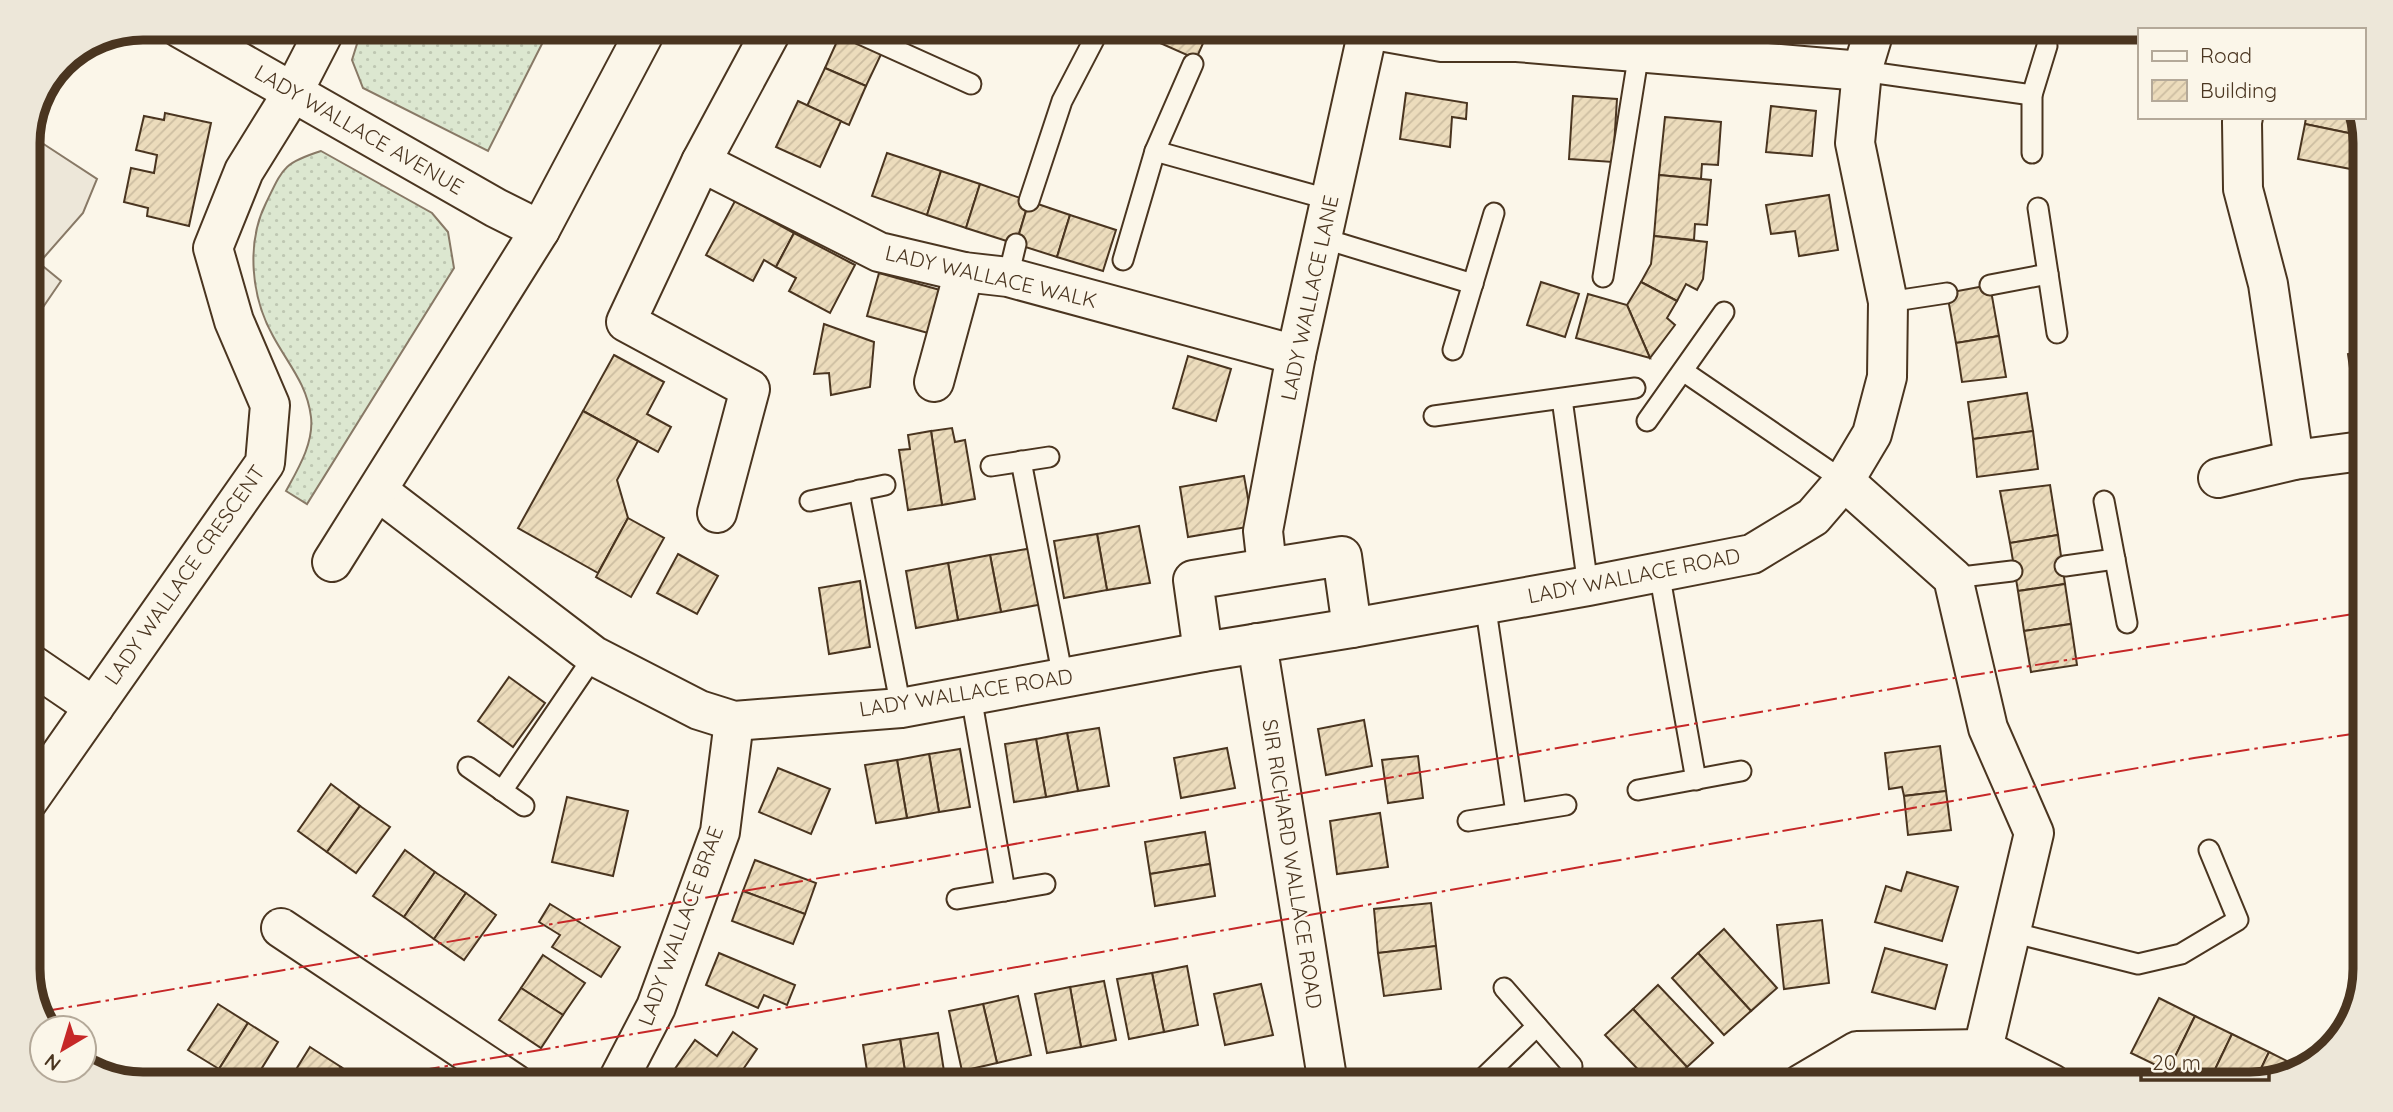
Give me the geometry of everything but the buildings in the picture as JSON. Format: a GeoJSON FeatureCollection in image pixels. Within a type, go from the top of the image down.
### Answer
{"type":"FeatureCollection","features":[{"type":"Feature","properties":{"kind":"street","name":"LADY WALLACE AVENUE"},"geometry":{"type":"LineString","coordinates":[[201,40],[496,208],[540,230]]}},
{"type":"Feature","properties":{"kind":"street","name":"LADY WALLACE CRESCENT"},"geometry":{"type":"LineString","coordinates":[[40,784],[265,463],[271,405],[234,321],[213,248],[244,171],[293,92],[320,40]]}},
{"type":"Feature","properties":{"kind":"street"},"geometry":{"type":"LineString","coordinates":[[332,562],[540,230],[641,40]]}},
{"type":"Feature","properties":{"kind":"street"},"geometry":{"type":"LineString","coordinates":[[717,513],[750,388],[626,322],[701,162],[767,40]]}},
{"type":"Feature","properties":{"kind":"street","name":"LADY WALLACE LANE"},"geometry":{"type":"LineString","coordinates":[[1267,567],[1263,531],[1296,355],[1364,40]]}},
{"type":"Feature","properties":{"kind":"street"},"geometry":{"type":"LineString","coordinates":[[1429,40],[1517,42],[1862,71]]}},
{"type":"Feature","properties":{"kind":"street","name":"LADY WALLACE ROAD"},"geometry":{"type":"LineString","coordinates":[[378,491],[594,656],[699,710],[734,722],[901,708],[1203,652],[1588,586],[1752,554],[1813,517],[1844,481],[1872,434],[1887,377],[1888,302],[1855,143],[1862,71],[1871,40]]}},
{"type":"Feature","properties":{"kind":"street"},"geometry":{"type":"LineString","coordinates":[[2243,119],[2243,189],[2268,284],[2294,460]]}},
{"type":"Feature","properties":{"kind":"street","name":"LADY WALLACE WALK"},"geometry":{"type":"LineString","coordinates":[[701,162],[879,252],[964,272],[1012,260],[1296,355]]}},
{"type":"Feature","properties":{"kind":"street"},"geometry":{"type":"LineString","coordinates":[[934,382],[964,272]]}},
{"type":"Feature","properties":{"kind":"street"},"geometry":{"type":"LineString","coordinates":[[2218,478],[2294,460],[2353,452]]}},
{"type":"Feature","properties":{"kind":"street"},"geometry":{"type":"LineString","coordinates":[[1844,481],[1953,578],[1988,728],[2034,833],[1983,1049]]}},
{"type":"Feature","properties":{"kind":"street"},"geometry":{"type":"LineString","coordinates":[[1203,652],[1193,580],[1267,567],[1342,556],[1352,628]]}},
{"type":"Feature","properties":{"kind":"street","name":"SIR RICHARD WALLACE ROAD"},"geometry":{"type":"LineString","coordinates":[[1257,643],[1326,1072]]}},
{"type":"Feature","properties":{"kind":"street"},"geometry":{"type":"LineString","coordinates":[[40,670],[94,707]]}},
{"type":"Feature","properties":{"kind":"street","name":"LADY WALLACE BRAE"},"geometry":{"type":"LineString","coordinates":[[622,1072],[656,1007],[720,832],[734,722]]}},
{"type":"Feature","properties":{"kind":"street"},"geometry":{"type":"LineString","coordinates":[[281,928],[497,1072]]}},
{"type":"Feature","properties":{"kind":"street"},"geometry":{"type":"LineString","coordinates":[[1821,1072],[1857,1051],[1983,1049],[2028,1072]]}},
{"type":"Feature","properties":{"kind":"lane"},"geometry":{"type":"LineString","coordinates":[[874,40],[971,84]]}},
{"type":"Feature","properties":{"kind":"lane"},"geometry":{"type":"LineString","coordinates":[[1029,201],[1062,101],[1094,40]]}},
{"type":"Feature","properties":{"kind":"lane"},"geometry":{"type":"LineString","coordinates":[[2032,153],[2032,95],[2047,46]]}},
{"type":"Feature","properties":{"kind":"lane"},"geometry":{"type":"LineString","coordinates":[[1603,277],[1639,52]]}},
{"type":"Feature","properties":{"kind":"lane"},"geometry":{"type":"LineString","coordinates":[[1123,260],[1155,151],[1193,64]]}},
{"type":"Feature","properties":{"kind":"lane"},"geometry":{"type":"LineString","coordinates":[[1862,71],[2032,95]]}},
{"type":"Feature","properties":{"kind":"lane"},"geometry":{"type":"LineString","coordinates":[[1155,151],[1331,200]]}},
{"type":"Feature","properties":{"kind":"lane"},"geometry":{"type":"LineString","coordinates":[[2038,208],[2057,333]]}},
{"type":"Feature","properties":{"kind":"lane"},"geometry":{"type":"LineString","coordinates":[[1453,350],[1494,213]]}},
{"type":"Feature","properties":{"kind":"lane"},"geometry":{"type":"LineString","coordinates":[[1322,238],[1473,284]]}},
{"type":"Feature","properties":{"kind":"lane"},"geometry":{"type":"LineString","coordinates":[[1990,285],[2048,274]]}},
{"type":"Feature","properties":{"kind":"lane"},"geometry":{"type":"LineString","coordinates":[[1888,302],[1947,293]]}},
{"type":"Feature","properties":{"kind":"lane"},"geometry":{"type":"LineString","coordinates":[[1647,421],[1724,312]]}},
{"type":"Feature","properties":{"kind":"lane"},"geometry":{"type":"LineString","coordinates":[[1683,371],[1844,481]]}},
{"type":"Feature","properties":{"kind":"lane"},"geometry":{"type":"LineString","coordinates":[[1434,416],[1635,388]]}},
{"type":"Feature","properties":{"kind":"lane"},"geometry":{"type":"LineString","coordinates":[[1562,398],[1588,586]]}},
{"type":"Feature","properties":{"kind":"lane"},"geometry":{"type":"LineString","coordinates":[[991,466],[1049,457]]}},
{"type":"Feature","properties":{"kind":"lane"},"geometry":{"type":"LineString","coordinates":[[1021,461],[1063,678]]}},
{"type":"Feature","properties":{"kind":"lane"},"geometry":{"type":"LineString","coordinates":[[810,501],[885,485]]}},
{"type":"Feature","properties":{"kind":"lane"},"geometry":{"type":"LineString","coordinates":[[859,490],[901,708]]}},
{"type":"Feature","properties":{"kind":"lane"},"geometry":{"type":"LineString","coordinates":[[2104,501],[2127,623]]}},
{"type":"Feature","properties":{"kind":"lane"},"geometry":{"type":"LineString","coordinates":[[2065,566],[2115,559]]}},
{"type":"Feature","properties":{"kind":"lane"},"geometry":{"type":"LineString","coordinates":[[1953,578],[2012,571]]}},
{"type":"Feature","properties":{"kind":"lane"},"geometry":{"type":"LineString","coordinates":[[1659,572],[1696,780]]}},
{"type":"Feature","properties":{"kind":"lane"},"geometry":{"type":"LineString","coordinates":[[1485,603],[1516,813]]}},
{"type":"Feature","properties":{"kind":"lane"},"geometry":{"type":"LineString","coordinates":[[502,791],[594,656]]}},
{"type":"Feature","properties":{"kind":"lane"},"geometry":{"type":"LineString","coordinates":[[971,696],[1005,891]]}},
{"type":"Feature","properties":{"kind":"lane"},"geometry":{"type":"LineString","coordinates":[[468,767],[524,806]]}},
{"type":"Feature","properties":{"kind":"lane"},"geometry":{"type":"LineString","coordinates":[[1638,790],[1741,771]]}},
{"type":"Feature","properties":{"kind":"lane"},"geometry":{"type":"LineString","coordinates":[[1468,821],[1566,805]]}},
{"type":"Feature","properties":{"kind":"lane"},"geometry":{"type":"LineString","coordinates":[[2011,932],[2138,964],[2181,954],[2238,920],[2209,850]]}},
{"type":"Feature","properties":{"kind":"lane"},"geometry":{"type":"LineString","coordinates":[[957,899],[1045,884]]}},
{"type":"Feature","properties":{"kind":"lane"},"geometry":{"type":"LineString","coordinates":[[1504,988],[1572,1066]]}},
{"type":"Feature","properties":{"kind":"lane"},"geometry":{"type":"LineString","coordinates":[[1489,1072],[1537,1026]]}},
{"type":"Feature","properties":{"kind":"green space"},"geometry":{"type":"Polygon","coordinates":[[[358,40],[544,40],[488,151],[363,88],[352,60],[358,40]]]}},
{"type":"Feature","properties":{"kind":"green space"},"geometry":{"type":"Polygon","coordinates":[[[321,151],[432,213],[448,232],[454,268],[307,504],[286,491],[308,446],[311,427],[309,405],[301,384],[266,321],[256,287],[254,252],[260,219],[281,174],[291,163],[321,151]]]}},
{"type":"Feature","properties":{"kind":"shaded area"},"geometry":{"type":"Polygon","coordinates":[[[40,142],[97,179],[83,213],[40,262],[40,142]]]}},
{"type":"Feature","properties":{"kind":"shaded area"},"geometry":{"type":"Polygon","coordinates":[[[40,264],[61,281],[40,312],[40,264]]]}},
{"type":"Feature","properties":{"kind":"power"},"geometry":{"type":"LineString","coordinates":[[49,1010],[907,863],[1936,681],[2353,614]]}},
{"type":"Feature","properties":{"kind":"power"},"geometry":{"type":"LineString","coordinates":[[412,1072],[2194,758],[2353,734]]}}]}
